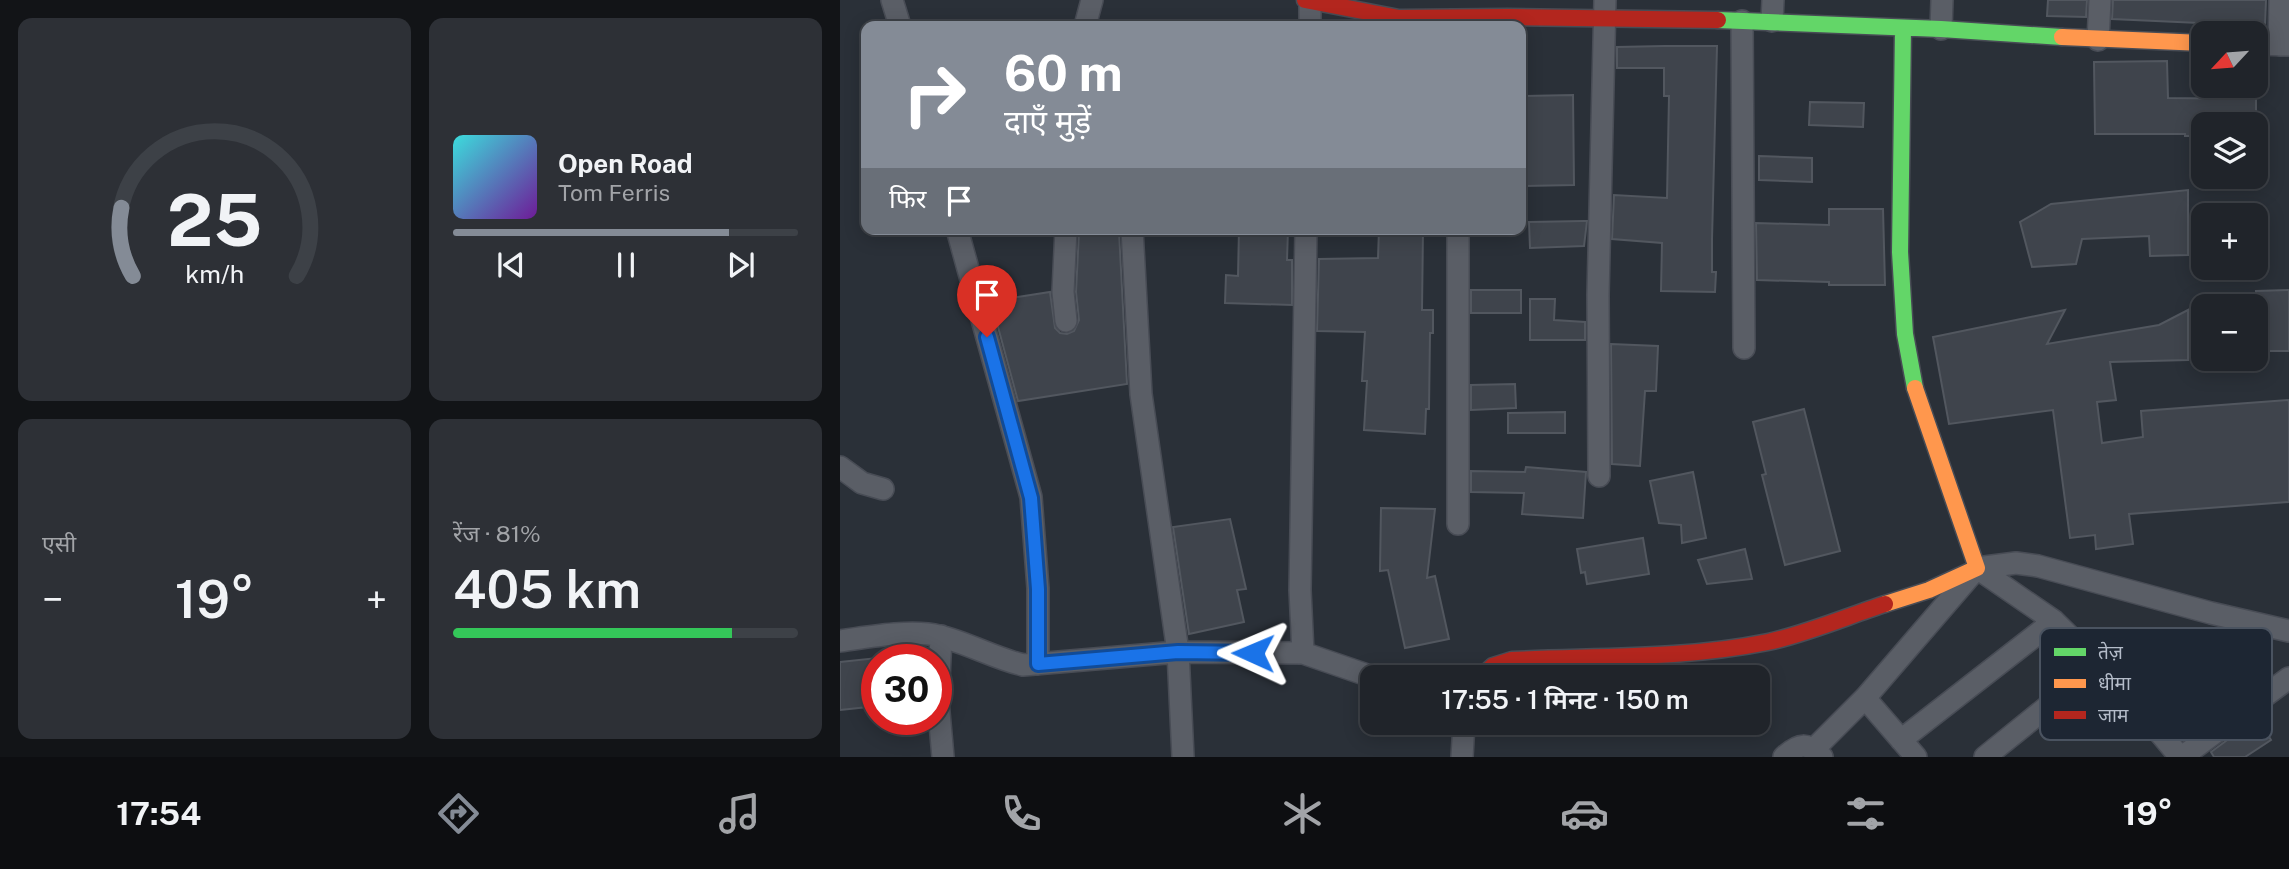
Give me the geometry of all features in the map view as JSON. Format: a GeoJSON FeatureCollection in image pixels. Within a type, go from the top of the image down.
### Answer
{"type":"FeatureCollection","features":[{"type":"Feature","properties":{"kind":"street"},"geometry":{"type":"LineString","coordinates":[[892,0],[898,21]]}},
{"type":"Feature","properties":{"kind":"street"},"geometry":{"type":"LineString","coordinates":[[1086,21],[1092,0]]}},
{"type":"Feature","properties":{"kind":"street"},"geometry":{"type":"LineString","coordinates":[[1941,29],[1942,0]]}},
{"type":"Feature","properties":{"kind":"street"},"geometry":{"type":"LineString","coordinates":[[2098,40],[2100,0]]}},
{"type":"Feature","properties":{"kind":"street"},"geometry":{"type":"LineString","coordinates":[[2280,0],[2284,45]]}},
{"type":"Feature","properties":{"kind":"street"},"geometry":{"type":"LineString","coordinates":[[1310,21],[1308,1],[1399,18],[1445,21]]}},
{"type":"Feature","properties":{"kind":"street"},"geometry":{"type":"LineString","coordinates":[[1463,21],[1508,8],[1604,10],[1742,21],[1772,11],[1903,28],[2191,43]]}},
{"type":"Feature","properties":{"kind":"street"},"geometry":{"type":"LineString","coordinates":[[1598,476],[1598,295],[1604,10]]}},
{"type":"Feature","properties":{"kind":"street"},"geometry":{"type":"LineString","coordinates":[[1742,21],[1744,348]]}},
{"type":"Feature","properties":{"kind":"street"},"geometry":{"type":"LineString","coordinates":[[1903,28],[1900,252],[1905,334],[1914,384],[1977,568],[2061,628]]}},
{"type":"Feature","properties":{"kind":"street"},"geometry":{"type":"LineString","coordinates":[[959,235],[1031,498],[1038,589],[1038,664]]}},
{"type":"Feature","properties":{"kind":"street"},"geometry":{"type":"LineString","coordinates":[[1066,235],[1063,292],[1066,321]]}},
{"type":"Feature","properties":{"kind":"street"},"geometry":{"type":"LineString","coordinates":[[1132,235],[1141,394],[1178,652],[1183,757]]}},
{"type":"Feature","properties":{"kind":"street"},"geometry":{"type":"LineString","coordinates":[[1303,653],[1300,590],[1306,235]]}},
{"type":"Feature","properties":{"kind":"street"},"geometry":{"type":"LineString","coordinates":[[1458,235],[1458,523]]}},
{"type":"Feature","properties":{"kind":"street"},"geometry":{"type":"LineString","coordinates":[[840,467],[862,483],[884,489]]}},
{"type":"Feature","properties":{"kind":"street"},"geometry":{"type":"LineString","coordinates":[[1496,665],[1512,660],[1674,653],[1771,641],[1929,590],[1977,568],[2016,564],[2038,566],[2211,613],[2289,631]]}},
{"type":"Feature","properties":{"kind":"street"},"geometry":{"type":"LineString","coordinates":[[1784,757],[1793,749],[1803,746],[1818,753],[1977,568]]}},
{"type":"Feature","properties":{"kind":"street"},"geometry":{"type":"LineString","coordinates":[[2045,628],[2054,621]]}},
{"type":"Feature","properties":{"kind":"street"},"geometry":{"type":"LineString","coordinates":[[1901,740],[2040,632]]}},
{"type":"Feature","properties":{"kind":"street"},"geometry":{"type":"LineString","coordinates":[[840,641],[925,633],[941,636],[1023,665],[1178,652],[1303,653],[1360,673]]}},
{"type":"Feature","properties":{"kind":"street"},"geometry":{"type":"LineString","coordinates":[[941,636],[938,701],[943,757]]}},
{"type":"Feature","properties":{"kind":"street"},"geometry":{"type":"LineString","coordinates":[[2272,690],[2289,678]]}},
{"type":"Feature","properties":{"kind":"street"},"geometry":{"type":"LineString","coordinates":[[1865,698],[1916,757]]}},
{"type":"Feature","properties":{"kind":"street"},"geometry":{"type":"LineString","coordinates":[[1985,757],[2040,713]]}},
{"type":"Feature","properties":{"kind":"street"},"geometry":{"type":"LineString","coordinates":[[1462,757],[1463,735]]}},
{"type":"Feature","properties":{"kind":"street"},"geometry":{"type":"LineString","coordinates":[[2166,740],[2181,757],[2204,740]]}},
{"type":"Feature","properties":{"kind":"building"},"geometry":{"type":"Polygon","coordinates":[[[2048,0],[2087,0],[2086,17],[2047,16],[2048,0]]]}},
{"type":"Feature","properties":{"kind":"building"},"geometry":{"type":"Polygon","coordinates":[[[2113,0],[2266,0],[2265,21],[2191,23],[2112,19],[2113,0]]]}},
{"type":"Feature","properties":{"kind":"building"},"geometry":{"type":"Polygon","coordinates":[[[1717,46],[1712,239],[1712,272],[1716,272],[1715,292],[1661,291],[1662,243],[1612,239],[1614,195],[1667,198],[1669,96],[1664,96],[1664,68],[1617,68],[1617,47],[1717,46]]]}},
{"type":"Feature","properties":{"kind":"building"},"geometry":{"type":"Polygon","coordinates":[[[2167,61],[2168,98],[2256,99],[2256,112],[2191,112],[2191,136],[2095,134],[2094,62],[2167,61]]]}},
{"type":"Feature","properties":{"kind":"building"},"geometry":{"type":"Polygon","coordinates":[[[1573,95],[1574,185],[1526,186],[1526,96],[1573,95]]]}},
{"type":"Feature","properties":{"kind":"building"},"geometry":{"type":"Polygon","coordinates":[[[1810,102],[1864,103],[1863,127],[1809,125],[1810,102]]]}},
{"type":"Feature","properties":{"kind":"building"},"geometry":{"type":"Polygon","coordinates":[[[1759,156],[1812,158],[1812,182],[1759,180],[1759,156]]]}},
{"type":"Feature","properties":{"kind":"building"},"geometry":{"type":"Polygon","coordinates":[[[2188,190],[2188,255],[2150,256],[2149,236],[2082,239],[2076,264],[2032,267],[2020,222],[2051,204],[2188,190]]]}},
{"type":"Feature","properties":{"kind":"building"},"geometry":{"type":"Polygon","coordinates":[[[1829,209],[1883,209],[1885,285],[1829,285],[1829,282],[1757,280],[1756,223],[1829,225],[1829,209]]]}},
{"type":"Feature","properties":{"kind":"building"},"geometry":{"type":"Polygon","coordinates":[[[1587,221],[1584,246],[1530,248],[1529,222],[1587,221]]]}},
{"type":"Feature","properties":{"kind":"building"},"geometry":{"type":"Polygon","coordinates":[[[1079,235],[1119,235],[1127,384],[1018,401],[991,301],[1050,292],[1055,328],[1060,333],[1067,334],[1074,331],[1079,320],[1076,292],[1079,235]]]}},
{"type":"Feature","properties":{"kind":"building"},"geometry":{"type":"Polygon","coordinates":[[[1239,235],[1288,235],[1287,260],[1292,260],[1292,305],[1225,303],[1226,275],[1238,276],[1239,235]]]}},
{"type":"Feature","properties":{"kind":"building"},"geometry":{"type":"Polygon","coordinates":[[[1379,235],[1423,235],[1422,310],[1433,310],[1429,409],[1426,409],[1425,434],[1364,430],[1367,381],[1362,381],[1365,332],[1317,331],[1319,259],[1378,258],[1379,235]]]}},
{"type":"Feature","properties":{"kind":"building"},"geometry":{"type":"Polygon","coordinates":[[[1471,290],[1521,290],[1521,313],[1471,313],[1471,290]]]}},
{"type":"Feature","properties":{"kind":"building"},"geometry":{"type":"Polygon","coordinates":[[[2289,290],[2289,351],[2268,351],[2268,294],[2256,294],[2256,291],[2289,290]]]}},
{"type":"Feature","properties":{"kind":"building"},"geometry":{"type":"Polygon","coordinates":[[[1530,299],[1555,299],[1554,320],[1585,322],[1585,340],[1530,340],[1530,299]]]}},
{"type":"Feature","properties":{"kind":"building"},"geometry":{"type":"Polygon","coordinates":[[[2065,310],[2047,344],[2159,325],[2188,310],[2188,360],[2110,362],[2116,400],[2097,402],[2102,443],[2143,437],[2141,411],[2289,400],[2289,502],[2129,514],[2133,544],[2096,549],[2095,535],[2070,538],[2053,410],[1949,424],[1933,337],[2065,310]]]}},
{"type":"Feature","properties":{"kind":"building"},"geometry":{"type":"Polygon","coordinates":[[[1611,344],[1658,346],[1656,391],[1645,391],[1640,466],[1612,464],[1611,344]]]}},
{"type":"Feature","properties":{"kind":"building"},"geometry":{"type":"Polygon","coordinates":[[[1515,384],[1516,408],[1471,410],[1471,385],[1515,384]]]}},
{"type":"Feature","properties":{"kind":"building"},"geometry":{"type":"Polygon","coordinates":[[[1804,409],[1840,551],[1785,565],[1762,475],[1766,474],[1753,422],[1804,409]]]}},
{"type":"Feature","properties":{"kind":"building"},"geometry":{"type":"Polygon","coordinates":[[[1565,412],[1565,433],[1508,433],[1508,413],[1565,412]]]}},
{"type":"Feature","properties":{"kind":"building"},"geometry":{"type":"Polygon","coordinates":[[[1526,467],[1586,472],[1583,518],[1522,514],[1524,493],[1471,492],[1471,471],[1525,472],[1526,467]]]}},
{"type":"Feature","properties":{"kind":"building"},"geometry":{"type":"Polygon","coordinates":[[[1693,472],[1706,538],[1682,543],[1681,525],[1659,523],[1650,481],[1693,472]]]}},
{"type":"Feature","properties":{"kind":"building"},"geometry":{"type":"Polygon","coordinates":[[[1381,508],[1435,509],[1427,578],[1435,576],[1449,639],[1405,648],[1388,570],[1380,571],[1381,508]]]}},
{"type":"Feature","properties":{"kind":"building"},"geometry":{"type":"Polygon","coordinates":[[[1230,519],[1246,589],[1237,590],[1244,622],[1189,634],[1173,527],[1230,519]]]}},
{"type":"Feature","properties":{"kind":"building"},"geometry":{"type":"Polygon","coordinates":[[[1643,538],[1649,574],[1587,584],[1585,572],[1581,573],[1577,549],[1643,538]]]}},
{"type":"Feature","properties":{"kind":"building"},"geometry":{"type":"Polygon","coordinates":[[[1745,549],[1752,579],[1707,584],[1698,560],[1745,549]]]}},
{"type":"Feature","properties":{"kind":"building"},"geometry":{"type":"Polygon","coordinates":[[[861,660],[861,708],[840,710],[840,662],[861,660]]]}},
{"type":"Feature","properties":{"kind":"building"},"geometry":{"type":"Polygon","coordinates":[[[2227,740],[2271,740],[2245,757],[2214,757],[2211,752],[2227,740]]]}},
{"type":"Feature","properties":{"kind":"traffic: fast"},"geometry":{"type":"LineString","coordinates":[[1718,20],[2062,37]]}},
{"type":"Feature","properties":{"kind":"traffic: fast"},"geometry":{"type":"LineString","coordinates":[[1903,28],[1900,252],[1905,334],[1915,388]]}},
{"type":"Feature","properties":{"kind":"traffic: slow"},"geometry":{"type":"LineString","coordinates":[[2062,37],[2191,42]]}},
{"type":"Feature","properties":{"kind":"traffic: slow"},"geometry":{"type":"LineString","coordinates":[[1885,604],[1929,590],[1977,568],[1915,388]]}},
{"type":"Feature","properties":{"kind":"traffic: jam"},"geometry":{"type":"LineString","coordinates":[[1305,0],[1399,18],[1718,20]]}},
{"type":"Feature","properties":{"kind":"traffic: jam"},"geometry":{"type":"LineString","coordinates":[[1496,665],[1512,660],[1672,654],[1768,642],[1812,630],[1885,604]]}},
{"type":"Feature","properties":{"kind":"route"},"geometry":{"type":"LineString","coordinates":[[987,337],[1031,498],[1038,589],[1038,664],[1178,652],[1253,653]]}}]}
